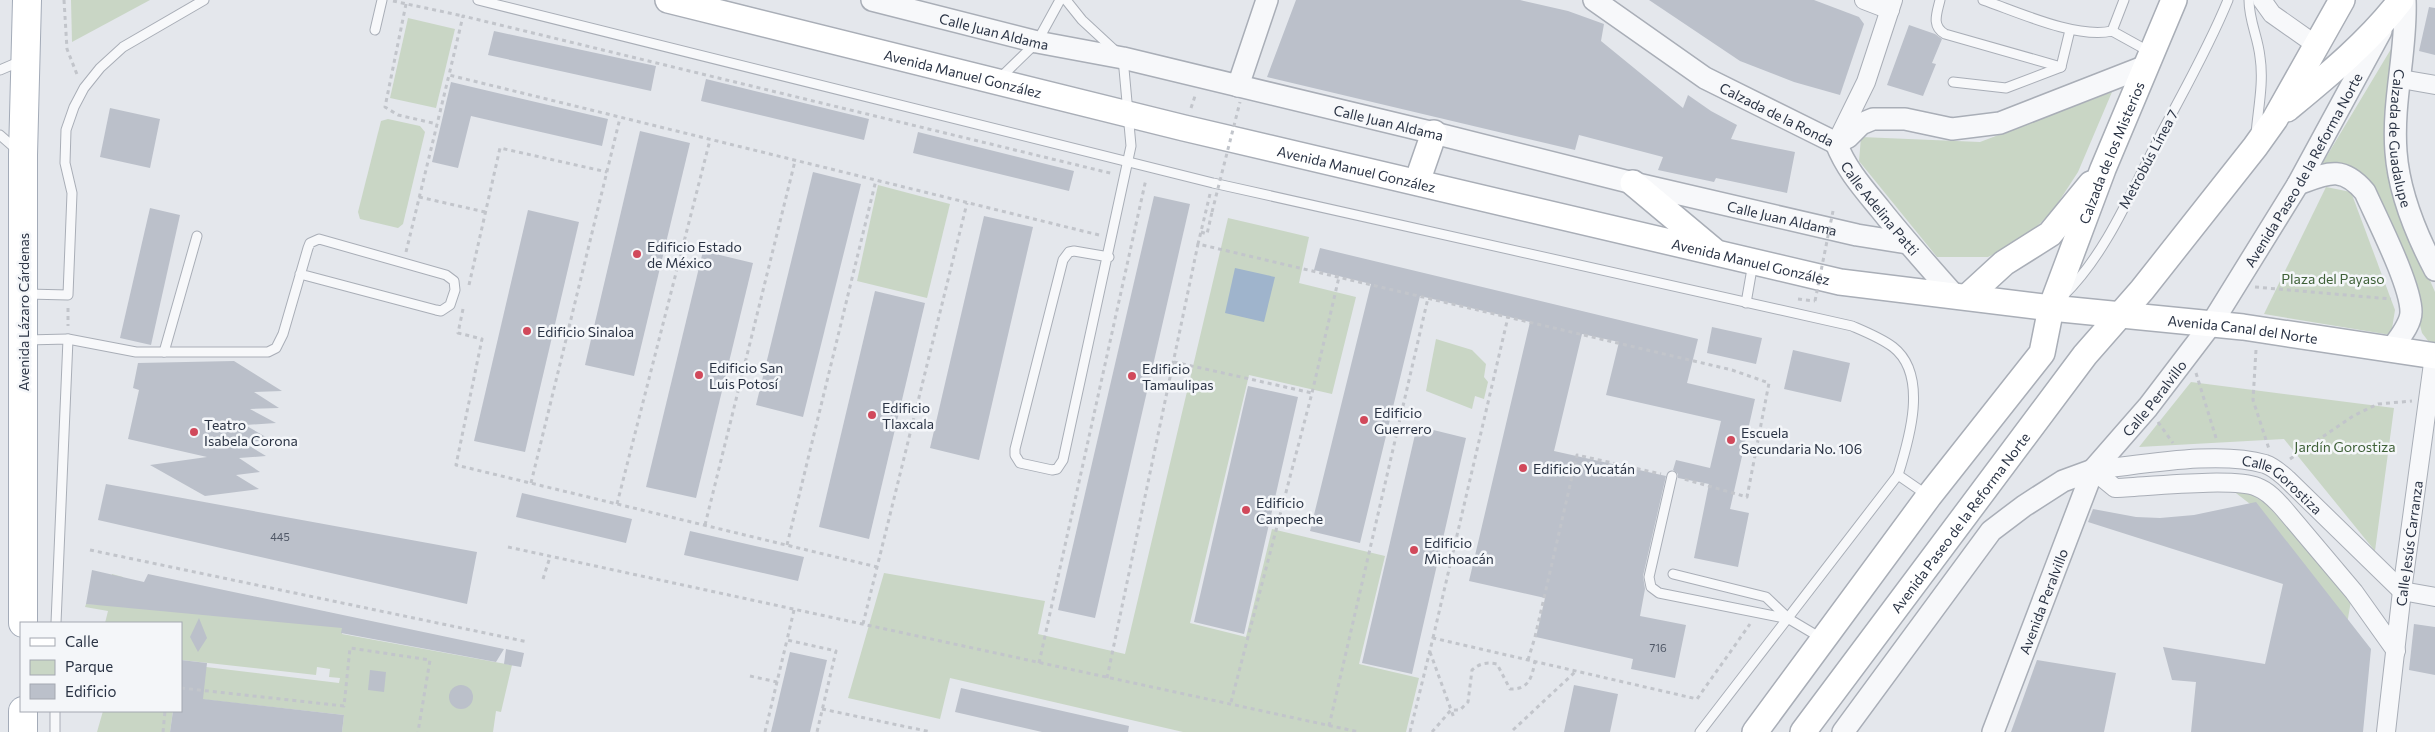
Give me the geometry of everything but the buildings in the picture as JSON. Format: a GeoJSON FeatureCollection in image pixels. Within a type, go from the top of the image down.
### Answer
{"type":"FeatureCollection","features":[{"type":"Feature","properties":{"kind":"main road","name":"Avenida Lázaro Cárdenas"},"geometry":{"type":"LineString","coordinates":[[23,622],[23,155],[27,0]]}},
{"type":"Feature","properties":{"kind":"main road","name":"Avenida Manuel González"},"geometry":{"type":"LineString","coordinates":[[668,0],[1128,114],[1753,263],[1840,282],[2052,308]]}},
{"type":"Feature","properties":{"kind":"main road","name":"Calzada de los Misterios"},"geometry":{"type":"LineString","coordinates":[[2052,308],[2103,169],[2174,0]]}},
{"type":"Feature","properties":{"kind":"main road"},"geometry":{"type":"LineString","coordinates":[[2120,314],[2142,290],[2275,119],[2342,0]]}},
{"type":"Feature","properties":{"kind":"main road"},"geometry":{"type":"LineString","coordinates":[[2275,119],[2327,77],[2399,5]]}},
{"type":"Feature","properties":{"kind":"main road"},"geometry":{"type":"LineString","coordinates":[[1417,182],[1434,133]]}},
{"type":"Feature","properties":{"kind":"main road"},"geometry":{"type":"LineString","coordinates":[[1961,296],[2004,263],[2050,234],[2103,169]]}},
{"type":"Feature","properties":{"kind":"main road"},"geometry":{"type":"LineString","coordinates":[[1634,184],[1716,254]]}},
{"type":"Feature","properties":{"kind":"main road","name":"Avenida Canal del Norte"},"geometry":{"type":"LineString","coordinates":[[2052,308],[2256,328],[2434,356]]}},
{"type":"Feature","properties":{"kind":"main road"},"geometry":{"type":"LineString","coordinates":[[1755,732],[1929,496],[2042,353],[2052,308]]}},
{"type":"Feature","properties":{"kind":"main road","name":"Avenida Paseo de la Reforma Norte"},"geometry":{"type":"LineString","coordinates":[[1803,732],[2085,355],[2120,314]]}},
{"type":"Feature","properties":{"kind":"main road"},"geometry":{"type":"LineString","coordinates":[[23,712],[23,732]]}},
{"type":"Feature","properties":{"kind":"street","name":"Calle Juan Aldama"},"geometry":{"type":"LineString","coordinates":[[872,0],[1037,42],[1123,58],[1239,94],[1434,133],[1634,184],[1857,235],[1907,243]]}},
{"type":"Feature","properties":{"kind":"street"},"geometry":{"type":"LineString","coordinates":[[1239,94],[1268,0]]}},
{"type":"Feature","properties":{"kind":"street","name":"Calzada de la Ronda"},"geometry":{"type":"LineString","coordinates":[[1594,0],[1705,78],[1836,143],[1848,137],[1861,124],[1872,119],[1905,119],[1952,129],[2000,123],[2149,60]]}},
{"type":"Feature","properties":{"kind":"street"},"geometry":{"type":"LineString","coordinates":[[1836,143],[1866,82],[1892,5],[1864,0]]}},
{"type":"Feature","properties":{"kind":"street"},"geometry":{"type":"LineString","coordinates":[[2262,0],[2272,14],[2316,45]]}},
{"type":"Feature","properties":{"kind":"street","name":"Calzada de Guadalupe"},"geometry":{"type":"LineString","coordinates":[[2399,5],[2406,25],[2400,80],[2396,150],[2398,172],[2416,229],[2435,270]]}},
{"type":"Feature","properties":{"kind":"street","name":"Avenida Paseo de la Reforma Norte"},"geometry":{"type":"LineString","coordinates":[[2212,323],[2298,184],[2399,5]]}},
{"type":"Feature","properties":{"kind":"street"},"geometry":{"type":"LineString","coordinates":[[2400,80],[2435,85]]}},
{"type":"Feature","properties":{"kind":"street","name":"Calle Adelina Patti"},"geometry":{"type":"LineString","coordinates":[[1836,143],[1847,168],[1907,243],[1961,296]]}},
{"type":"Feature","properties":{"kind":"street"},"geometry":{"type":"LineString","coordinates":[[2298,184],[2330,172],[2343,174],[2356,182],[2365,192],[2402,278],[2409,301],[2410,319],[2391,350]]}},
{"type":"Feature","properties":{"kind":"street","name":"Calle Peralvillo"},"geometry":{"type":"LineString","coordinates":[[2093,470],[2148,407],[2212,323]]}},
{"type":"Feature","properties":{"kind":"street","name":"Calle Jesús Carranza"},"geometry":{"type":"LineString","coordinates":[[2386,732],[2402,591],[2434,356]]}},
{"type":"Feature","properties":{"kind":"street","name":"Calle Gorostiza"},"geometry":{"type":"LineString","coordinates":[[2093,470],[2222,459],[2248,461],[2275,469],[2402,591]]}},
{"type":"Feature","properties":{"kind":"street"},"geometry":{"type":"LineString","coordinates":[[1843,732],[1991,531],[2024,506],[2063,481],[2093,470],[2115,488],[2236,483],[2257,487],[2275,499],[2290,516],[2354,592],[2396,651]]}},
{"type":"Feature","properties":{"kind":"street","name":"Avenida Peralvillo"},"geometry":{"type":"LineString","coordinates":[[1993,732],[2093,470]]}},
{"type":"Feature","properties":{"kind":"street"},"geometry":{"type":"LineString","coordinates":[[2402,591],[2435,597]]}},
{"type":"Feature","properties":{"kind":"lane"},"geometry":{"type":"LineString","coordinates":[[23,294],[68,295],[72,193],[66,163],[66,130],[74,107],[84,88],[100,68],[123,47],[204,0]]}},
{"type":"Feature","properties":{"kind":"lane"},"geometry":{"type":"LineString","coordinates":[[376,30],[384,0]]}},
{"type":"Feature","properties":{"kind":"lane"},"geometry":{"type":"LineString","coordinates":[[478,0],[1214,183],[1852,326],[1875,336],[1895,348],[1909,369],[1914,402],[1909,439],[1898,475],[1789,619],[1700,732]]}},
{"type":"Feature","properties":{"kind":"lane"},"geometry":{"type":"LineString","coordinates":[[997,82],[1037,42],[1060,0]]}},
{"type":"Feature","properties":{"kind":"lane"},"geometry":{"type":"LineString","coordinates":[[1066,0],[1082,20],[1123,58],[1131,146],[1109,257],[1063,460],[1057,469],[1052,470],[1020,463],[1016,459],[1015,450],[1063,260],[1069,252],[1074,251],[1109,257]]}},
{"type":"Feature","properties":{"kind":"lane"},"geometry":{"type":"LineString","coordinates":[[1940,0],[1936,22],[1940,31],[2061,67]]}},
{"type":"Feature","properties":{"kind":"lane"},"geometry":{"type":"LineString","coordinates":[[1983,0],[2070,30],[2101,34],[2112,31]]}},
{"type":"Feature","properties":{"kind":"lane"},"geometry":{"type":"LineString","coordinates":[[2112,31],[2124,0]]}},
{"type":"Feature","properties":{"kind":"lane","name":"Metrobús Línea 7"},"geometry":{"type":"LineString","coordinates":[[2052,308],[2080,279],[2110,230],[2209,42],[2228,0]]}},
{"type":"Feature","properties":{"kind":"lane"},"geometry":{"type":"LineString","coordinates":[[2249,0],[2253,31],[2259,46],[2261,60],[2255,147]]}},
{"type":"Feature","properties":{"kind":"lane"},"geometry":{"type":"LineString","coordinates":[[2061,67],[2070,30]]}},
{"type":"Feature","properties":{"kind":"lane"},"geometry":{"type":"LineString","coordinates":[[2112,31],[2149,60]]}},
{"type":"Feature","properties":{"kind":"lane"},"geometry":{"type":"LineString","coordinates":[[0,70],[25,60]]}},
{"type":"Feature","properties":{"kind":"lane"},"geometry":{"type":"LineString","coordinates":[[1953,82],[2006,88],[2061,67]]}},
{"type":"Feature","properties":{"kind":"lane"},"geometry":{"type":"LineString","coordinates":[[0,135],[23,155]]}},
{"type":"Feature","properties":{"kind":"lane"},"geometry":{"type":"LineString","coordinates":[[164,352],[197,236]]}},
{"type":"Feature","properties":{"kind":"lane"},"geometry":{"type":"LineString","coordinates":[[23,340],[68,339],[136,352],[268,352],[276,348],[283,334],[300,274],[310,243],[319,238],[450,277],[455,285],[450,306],[442,311],[300,274]]}},
{"type":"Feature","properties":{"kind":"lane"},"geometry":{"type":"LineString","coordinates":[[1746,303],[1753,263]]}},
{"type":"Feature","properties":{"kind":"lane"},"geometry":{"type":"LineString","coordinates":[[56,622],[68,339]]}},
{"type":"Feature","properties":{"kind":"lane"},"geometry":{"type":"LineString","coordinates":[[1898,475],[1929,496]]}},
{"type":"Feature","properties":{"kind":"lane"},"geometry":{"type":"LineString","coordinates":[[1672,476],[1649,577],[1651,587],[1659,593],[1789,619]]}},
{"type":"Feature","properties":{"kind":"lane"},"geometry":{"type":"LineString","coordinates":[[1673,574],[1766,597],[1789,619],[1824,640]]}},
{"type":"Feature","properties":{"kind":"lane"},"geometry":{"type":"LineString","coordinates":[[55,712],[56,732]]}},
{"type":"Feature","properties":{"kind":"path"},"geometry":{"type":"LineString","coordinates":[[64,0],[67,49],[84,88]]}},
{"type":"Feature","properties":{"kind":"path"},"geometry":{"type":"LineString","coordinates":[[384,0],[463,16],[1117,175]]}},
{"type":"Feature","properties":{"kind":"path"},"geometry":{"type":"LineString","coordinates":[[406,4],[385,107],[398,114],[436,124]]}},
{"type":"Feature","properties":{"kind":"path"},"geometry":{"type":"LineString","coordinates":[[404,262],[463,16]]}},
{"type":"Feature","properties":{"kind":"path"},"geometry":{"type":"LineString","coordinates":[[449,75],[1099,235]]}},
{"type":"Feature","properties":{"kind":"path"},"geometry":{"type":"LineString","coordinates":[[1200,232],[1207,234],[1239,94]]}},
{"type":"Feature","properties":{"kind":"path"},"geometry":{"type":"LineString","coordinates":[[531,483],[620,118]]}},
{"type":"Feature","properties":{"kind":"path"},"geometry":{"type":"LineString","coordinates":[[617,504],[710,140]]}},
{"type":"Feature","properties":{"kind":"path"},"geometry":{"type":"LineString","coordinates":[[468,286],[500,148],[607,172]]}},
{"type":"Feature","properties":{"kind":"path"},"geometry":{"type":"LineString","coordinates":[[705,525],[795,161]]}},
{"type":"Feature","properties":{"kind":"path"},"geometry":{"type":"LineString","coordinates":[[1039,663],[1149,166]]}},
{"type":"Feature","properties":{"kind":"path"},"geometry":{"type":"LineString","coordinates":[[787,545],[876,180]]}},
{"type":"Feature","properties":{"kind":"path"},"geometry":{"type":"LineString","coordinates":[[1107,678],[1200,232],[1214,183]]}},
{"type":"Feature","properties":{"kind":"path"},"geometry":{"type":"LineString","coordinates":[[419,196],[485,212]]}},
{"type":"Feature","properties":{"kind":"path"},"geometry":{"type":"LineString","coordinates":[[863,624],[968,203]]}},
{"type":"Feature","properties":{"kind":"path"},"geometry":{"type":"LineString","coordinates":[[1815,301],[1833,211]]}},
{"type":"Feature","properties":{"kind":"path"},"geometry":{"type":"LineString","coordinates":[[1198,244],[1732,370],[1769,382],[1747,497],[1672,476],[1577,455],[1528,660]]}},
{"type":"Feature","properties":{"kind":"path"},"geometry":{"type":"LineString","coordinates":[[1231,703],[1312,393],[1339,276]]}},
{"type":"Feature","properties":{"kind":"path"},"geometry":{"type":"LineString","coordinates":[[2234,286],[2409,301]]}},
{"type":"Feature","properties":{"kind":"path"},"geometry":{"type":"LineString","coordinates":[[68,295],[68,339]]}},
{"type":"Feature","properties":{"kind":"path"},"geometry":{"type":"LineString","coordinates":[[1329,726],[1428,298]]}},
{"type":"Feature","properties":{"kind":"path"},"geometry":{"type":"LineString","coordinates":[[464,305],[458,333],[482,338],[456,465],[877,567]]}},
{"type":"Feature","properties":{"kind":"path"},"geometry":{"type":"LineString","coordinates":[[1410,732],[1508,317]]}},
{"type":"Feature","properties":{"kind":"path"},"geometry":{"type":"LineString","coordinates":[[2256,328],[2253,400],[2275,469],[2329,432],[2378,404],[2428,399]]}},
{"type":"Feature","properties":{"kind":"path"},"geometry":{"type":"LineString","coordinates":[[2190,353],[2222,459]]}},
{"type":"Feature","properties":{"kind":"path"},"geometry":{"type":"LineString","coordinates":[[1174,362],[1312,393]]}},
{"type":"Feature","properties":{"kind":"path"},"geometry":{"type":"LineString","coordinates":[[2148,407],[2185,461]]}},
{"type":"Feature","properties":{"kind":"path"},"geometry":{"type":"LineString","coordinates":[[508,547],[1359,732]]}},
{"type":"Feature","properties":{"kind":"path"},"geometry":{"type":"LineString","coordinates":[[90,550],[528,642]]}},
{"type":"Feature","properties":{"kind":"path"},"geometry":{"type":"LineString","coordinates":[[543,579],[550,557]]}},
{"type":"Feature","properties":{"kind":"path"},"geometry":{"type":"LineString","coordinates":[[765,732],[794,610]]}},
{"type":"Feature","properties":{"kind":"path"},"geometry":{"type":"LineString","coordinates":[[1433,638],[1698,699],[1758,614]]}},
{"type":"Feature","properties":{"kind":"path"},"geometry":{"type":"LineString","coordinates":[[787,640],[836,651],[817,732]]}},
{"type":"Feature","properties":{"kind":"path"},"geometry":{"type":"LineString","coordinates":[[182,688],[344,706],[350,648],[430,660],[418,732]]}},
{"type":"Feature","properties":{"kind":"path"},"geometry":{"type":"LineString","coordinates":[[1430,651],[1454,718]]}},
{"type":"Feature","properties":{"kind":"path"},"geometry":{"type":"LineString","coordinates":[[1432,732],[1451,710],[1460,710],[1468,702],[1472,670],[1478,664],[1490,662],[1497,664],[1510,689],[1517,689],[1526,686],[1532,678],[1535,661]]}},
{"type":"Feature","properties":{"kind":"path"},"geometry":{"type":"LineString","coordinates":[[1513,730],[1576,671]]}},
{"type":"Feature","properties":{"kind":"path"},"geometry":{"type":"LineString","coordinates":[[750,676],[777,682]]}},
{"type":"Feature","properties":{"kind":"path"},"geometry":{"type":"LineString","coordinates":[[822,709],[931,732]]}},
{"type":"Feature","properties":{"kind":"path"},"geometry":{"type":"LineString","coordinates":[[163,732],[165,712]]}},
{"type":"Feature","properties":{"kind":"green space"},"geometry":{"type":"Polygon","coordinates":[[[71,0],[150,0],[72,42],[71,0]]]}},
{"type":"Feature","properties":{"kind":"green space"},"geometry":{"type":"Polygon","coordinates":[[[408,18],[455,29],[436,108],[390,98],[408,18]]]}},
{"type":"Feature","properties":{"kind":"green space"},"geometry":{"type":"Polygon","coordinates":[[[2394,44],[2385,150],[2386,170],[2401,213],[2435,292],[2435,342],[2429,342],[2422,333],[2414,302],[2368,181],[2352,169],[2319,169],[2394,44]]]}},
{"type":"Feature","properties":{"kind":"green space"},"geometry":{"type":"Polygon","coordinates":[[[2112,92],[2078,172],[2054,209],[2025,239],[1988,257],[1937,257],[1859,161],[1861,137],[1980,142],[2112,92]]]}},
{"type":"Feature","properties":{"kind":"green space"},"geometry":{"type":"Polygon","coordinates":[[[388,119],[420,126],[425,132],[403,224],[398,228],[360,219],[358,212],[381,121],[388,119]]]}},
{"type":"Feature","properties":{"kind":"green space"},"geometry":{"type":"Polygon","coordinates":[[[878,185],[950,204],[927,298],[857,281],[878,185]]]}},
{"type":"Feature","properties":{"kind":"green space","name":"Plaza del Payaso"},"geometry":{"type":"Polygon","coordinates":[[[2326,187],[2351,192],[2395,310],[2391,335],[2264,314],[2326,187]]]}},
{"type":"Feature","properties":{"kind":"green space"},"geometry":{"type":"Polygon","coordinates":[[[1228,218],[1309,237],[1299,283],[1356,297],[1332,394],[1249,375],[1190,623],[1246,637],[1272,529],[1385,556],[1359,664],[1419,678],[1406,732],[1183,732],[950,678],[940,719],[848,698],[884,573],[1045,601],[1038,634],[1125,654],[1228,218]]]}},
{"type":"Feature","properties":{"kind":"green space"},"geometry":{"type":"Polygon","coordinates":[[[1436,339],[1472,350],[1486,364],[1484,377],[1488,382],[1484,399],[1475,396],[1472,409],[1426,391],[1436,339]]]}},
{"type":"Feature","properties":{"kind":"green space","name":"Jardín Gorostiza"},"geometry":{"type":"Polygon","coordinates":[[[2191,382],[2394,408],[2375,551],[2284,439],[2139,447],[2191,382]]]}},
{"type":"Feature","properties":{"kind":"green space"},"geometry":{"type":"Polygon","coordinates":[[[2223,483],[2234,483],[2265,503],[2352,595],[2346,630],[2263,514],[2223,483]]]}},
{"type":"Feature","properties":{"kind":"green space"},"geometry":{"type":"Polygon","coordinates":[[[112,574],[123,577],[122,606],[320,625],[322,611],[343,616],[342,634],[512,665],[501,712],[496,711],[493,732],[342,732],[344,715],[182,697],[206,667],[339,683],[340,678],[329,677],[330,669],[317,667],[316,675],[182,660],[182,622],[105,622],[108,611],[85,607],[86,604],[110,605],[112,574]]]}},
{"type":"Feature","properties":{"kind":"green space"},"geometry":{"type":"Polygon","coordinates":[[[103,712],[173,712],[170,732],[97,732],[103,712]]]}},
{"type":"Feature","properties":{"kind":"water"},"geometry":{"type":"Polygon","coordinates":[[[1235,268],[1275,277],[1264,322],[1225,313],[1235,268]]]}},
{"type":"Feature","properties":{"kind":"place","name":"Edificio Estado de México"},"geometry":{"type":"Point","coordinates":[637,254]}},
{"type":"Feature","properties":{"kind":"place","name":"Edificio Sinaloa"},"geometry":{"type":"Point","coordinates":[527,331]}},
{"type":"Feature","properties":{"kind":"place","name":"Edificio San Luis Potosí"},"geometry":{"type":"Point","coordinates":[699,375]}},
{"type":"Feature","properties":{"kind":"place","name":"Edificio Tamaulipas"},"geometry":{"type":"Point","coordinates":[1132,376]}},
{"type":"Feature","properties":{"kind":"place","name":"Edificio Tlaxcala"},"geometry":{"type":"Point","coordinates":[872,415]}},
{"type":"Feature","properties":{"kind":"place","name":"Edificio Guerrero"},"geometry":{"type":"Point","coordinates":[1364,420]}},
{"type":"Feature","properties":{"kind":"place","name":"Teatro Isabela Corona"},"geometry":{"type":"Point","coordinates":[194,432]}},
{"type":"Feature","properties":{"kind":"place","name":"Escuela Secundaria No. 106"},"geometry":{"type":"Point","coordinates":[1731,440]}},
{"type":"Feature","properties":{"kind":"place","name":"Edificio Yucatán"},"geometry":{"type":"Point","coordinates":[1523,468]}},
{"type":"Feature","properties":{"kind":"place","name":"Edificio Campeche"},"geometry":{"type":"Point","coordinates":[1246,510]}},
{"type":"Feature","properties":{"kind":"place","name":"Edificio Michoacán"},"geometry":{"type":"Point","coordinates":[1414,550]}}]}
